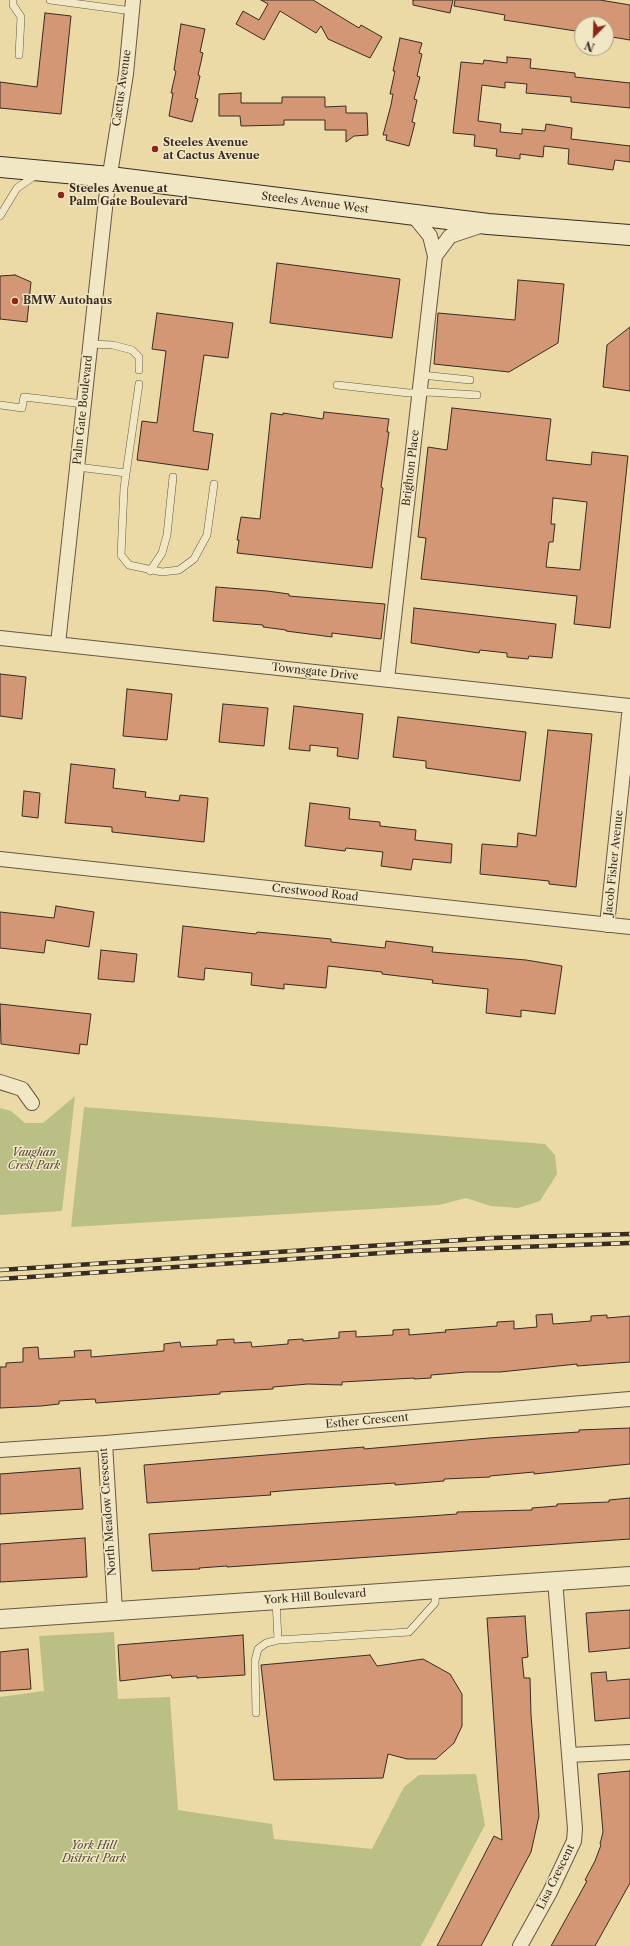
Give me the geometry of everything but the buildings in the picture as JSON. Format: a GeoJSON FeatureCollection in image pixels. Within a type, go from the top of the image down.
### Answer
{"type":"FeatureCollection","features":[{"type":"Feature","properties":{"kind":"main road","name":"Steeles Avenue West"},"geometry":{"type":"LineString","coordinates":[[0,167],[110,176],[488,224],[630,235]]}},
{"type":"Feature","properties":{"kind":"street","name":"Cactus Avenue"},"geometry":{"type":"LineString","coordinates":[[110,176],[126,74],[133,5]]}},
{"type":"Feature","properties":{"kind":"street","name":"Palm Gate Boulevard"},"geometry":{"type":"LineString","coordinates":[[58,644],[106,199],[110,176]]}},
{"type":"Feature","properties":{"kind":"street","name":"Brighton Place"},"geometry":{"type":"LineString","coordinates":[[387,680],[435,256],[430,236],[413,215]]}},
{"type":"Feature","properties":{"kind":"street"},"geometry":{"type":"LineString","coordinates":[[435,256],[450,236],[488,224]]}},
{"type":"Feature","properties":{"kind":"street","name":"Townsgate Drive"},"geometry":{"type":"LineString","coordinates":[[0,638],[630,706]]}},
{"type":"Feature","properties":{"kind":"street","name":"Jacob Fisher Avenue"},"geometry":{"type":"LineString","coordinates":[[607,925],[630,706]]}},
{"type":"Feature","properties":{"kind":"street","name":"Crestwood Road"},"geometry":{"type":"LineString","coordinates":[[0,859],[630,927]]}},
{"type":"Feature","properties":{"kind":"street"},"geometry":{"type":"LineString","coordinates":[[0,1082],[22,1089],[32,1103]]}},
{"type":"Feature","properties":{"kind":"street","name":"Esther Crescent"},"geometry":{"type":"LineString","coordinates":[[105,1443],[630,1399]]}},
{"type":"Feature","properties":{"kind":"street","name":"North Meadow Crescent"},"geometry":{"type":"LineString","coordinates":[[0,1450],[105,1443],[115,1611]]}},
{"type":"Feature","properties":{"kind":"street","name":"York Hill Boulevard"},"geometry":{"type":"LineString","coordinates":[[0,1619],[436,1588],[630,1576]]}},
{"type":"Feature","properties":{"kind":"street","name":"Lisa Crescent"},"geometry":{"type":"LineString","coordinates":[[520,1946],[550,1892],[574,1841],[575,1829],[555,1580]]}},
{"type":"Feature","properties":{"kind":"street"},"geometry":{"type":"LineString","coordinates":[[569,1755],[630,1752]]}},
{"type":"Feature","properties":{"kind":"lane"},"geometry":{"type":"LineString","coordinates":[[13,0],[13,5],[21,17],[19,55]]}},
{"type":"Feature","properties":{"kind":"lane"},"geometry":{"type":"LineString","coordinates":[[50,0],[133,5]]}},
{"type":"Feature","properties":{"kind":"lane"},"geometry":{"type":"LineString","coordinates":[[0,216],[17,188],[29,178],[44,171]]}},
{"type":"Feature","properties":{"kind":"lane"},"geometry":{"type":"LineString","coordinates":[[90,344],[114,345],[132,350],[139,357],[139,370]]}},
{"type":"Feature","properties":{"kind":"lane"},"geometry":{"type":"LineString","coordinates":[[422,375],[470,380]]}},
{"type":"Feature","properties":{"kind":"lane"},"geometry":{"type":"LineString","coordinates":[[138,384],[126,473],[121,555],[129,565],[150,571],[162,572],[179,570],[194,559],[207,534],[214,484]]}},
{"type":"Feature","properties":{"kind":"lane"},"geometry":{"type":"LineString","coordinates":[[338,385],[409,393],[420,392],[477,395]]}},
{"type":"Feature","properties":{"kind":"lane"},"geometry":{"type":"LineString","coordinates":[[0,405],[22,408],[24,397],[84,404]]}},
{"type":"Feature","properties":{"kind":"lane"},"geometry":{"type":"LineString","coordinates":[[77,467],[126,473]]}},
{"type":"Feature","properties":{"kind":"lane"},"geometry":{"type":"LineString","coordinates":[[150,571],[162,553],[167,535],[172,477]]}},
{"type":"Feature","properties":{"kind":"lane"},"geometry":{"type":"LineString","coordinates":[[256,1713],[255,1661],[258,1649],[266,1644],[278,1640],[409,1632],[435,1603],[436,1588]]}},
{"type":"Feature","properties":{"kind":"lane"},"geometry":{"type":"LineString","coordinates":[[276,1600],[278,1640]]}},
{"type":"Feature","properties":{"kind":"green space","name":"Vaughan Crest Park"},"geometry":{"type":"Polygon","coordinates":[[[75,1096],[62,1211],[0,1215],[0,1108],[11,1111],[25,1123],[43,1123],[75,1096]]]}},
{"type":"Feature","properties":{"kind":"green space"},"geometry":{"type":"Polygon","coordinates":[[[84,1107],[545,1144],[555,1155],[557,1174],[540,1201],[518,1208],[491,1206],[466,1198],[439,1205],[71,1227],[84,1107]]]}},
{"type":"Feature","properties":{"kind":"green space","name":"York Hill District Park"},"geometry":{"type":"Polygon","coordinates":[[[114,1632],[118,1699],[170,1697],[178,1810],[272,1824],[274,1839],[372,1849],[404,1787],[419,1775],[476,1774],[485,1825],[421,1946],[0,1946],[0,1697],[44,1691],[39,1636],[114,1632]]]}},
{"type":"Feature","properties":{"kind":"railway"},"geometry":{"type":"LineString","coordinates":[[0,1270],[492,1238],[630,1234]]}},
{"type":"Feature","properties":{"kind":"railway"},"geometry":{"type":"LineString","coordinates":[[0,1279],[411,1251],[630,1243]]}},
{"type":"Feature","properties":{"kind":"place","name":"Steeles Avenue at Cactus Avenue"},"geometry":{"type":"Point","coordinates":[155,149]}},
{"type":"Feature","properties":{"kind":"place","name":"Steeles Avenue at Palm Gate Boulevard"},"geometry":{"type":"Point","coordinates":[61,195]}},
{"type":"Feature","properties":{"kind":"place","name":"BMW Autohaus"},"geometry":{"type":"Point","coordinates":[15,301]}}]}
